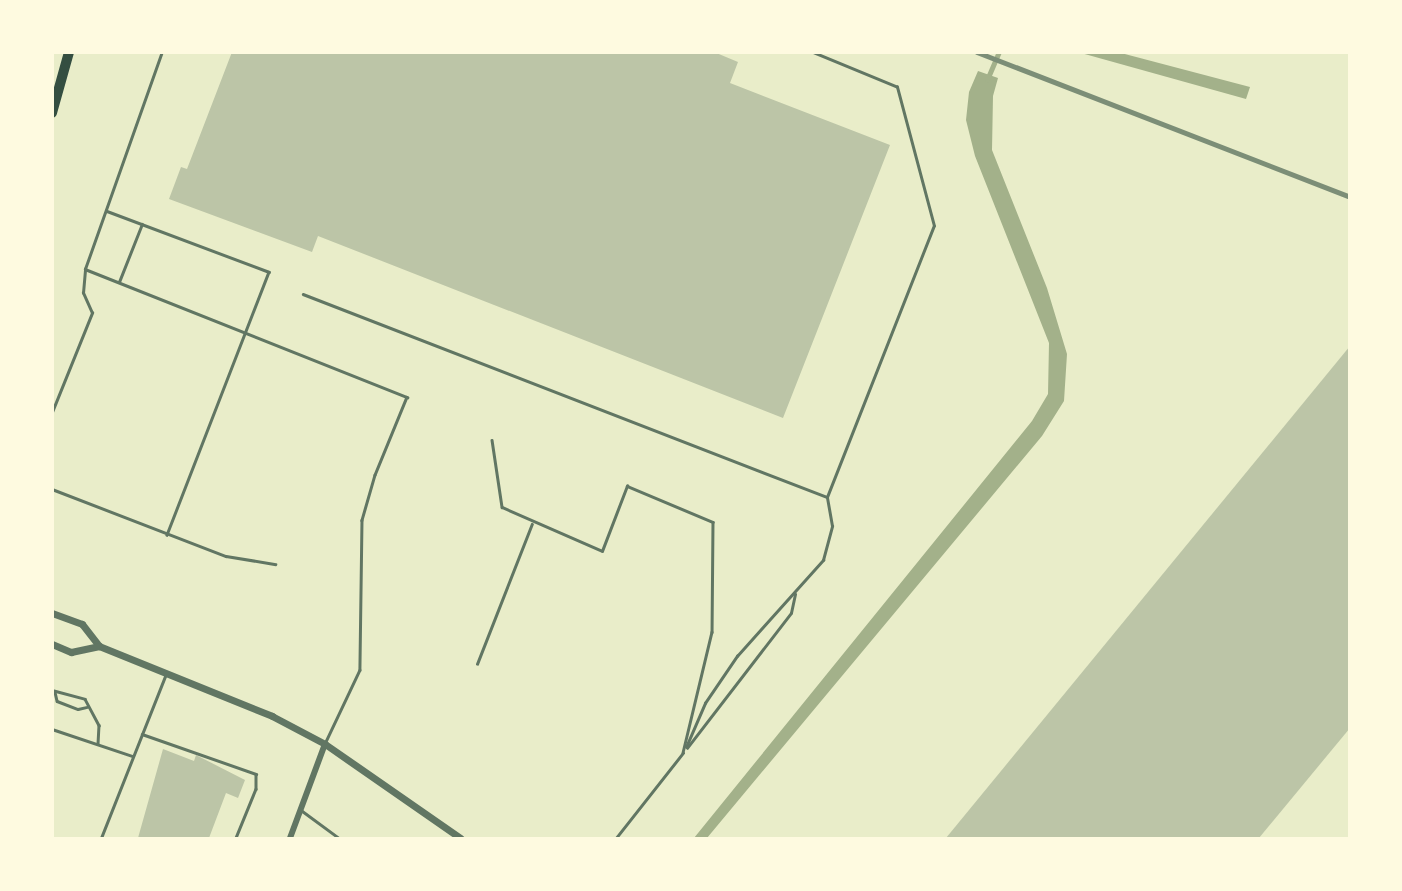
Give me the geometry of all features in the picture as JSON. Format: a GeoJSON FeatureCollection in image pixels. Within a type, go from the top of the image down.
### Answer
{"type":"FeatureCollection","features":[{"type":"Feature","properties":{"kind":"main road"},"geometry":{"type":"LineString","coordinates":[[52,113],[69,52]]}},
{"type":"Feature","properties":{"kind":"street"},"geometry":{"type":"LineString","coordinates":[[52,612],[82,624],[99,646],[167,671],[325,744],[460,838]]}},
{"type":"Feature","properties":{"kind":"street"},"geometry":{"type":"LineString","coordinates":[[52,644],[71,652],[99,646]]}},
{"type":"Feature","properties":{"kind":"street"},"geometry":{"type":"LineString","coordinates":[[290,838],[325,744]]}},
{"type":"Feature","properties":{"kind":"lane"},"geometry":{"type":"LineString","coordinates":[[52,412],[92,313],[83,293],[85,269],[162,52]]}},
{"type":"Feature","properties":{"kind":"lane"},"geometry":{"type":"LineString","coordinates":[[683,753],[705,703],[737,656],[778,606],[795,594],[823,560],[832,526],[827,497],[934,226],[897,87],[812,52]]}},
{"type":"Feature","properties":{"kind":"lane"},"geometry":{"type":"LineString","coordinates":[[107,211],[269,272],[167,535]]}},
{"type":"Feature","properties":{"kind":"lane"},"geometry":{"type":"LineString","coordinates":[[119,282],[142,224]]}},
{"type":"Feature","properties":{"kind":"lane"},"geometry":{"type":"LineString","coordinates":[[85,269],[407,397],[375,475],[362,520],[360,670],[325,744]]}},
{"type":"Feature","properties":{"kind":"lane"},"geometry":{"type":"LineString","coordinates":[[303,294],[827,497]]}},
{"type":"Feature","properties":{"kind":"lane"},"geometry":{"type":"LineString","coordinates":[[492,440],[493,470],[502,507],[533,524],[602,551],[627,486],[713,522],[712,632],[683,753]]}},
{"type":"Feature","properties":{"kind":"lane"},"geometry":{"type":"LineString","coordinates":[[52,489],[226,556],[275,564]]}},
{"type":"Feature","properties":{"kind":"lane"},"geometry":{"type":"LineString","coordinates":[[477,664],[533,524]]}},
{"type":"Feature","properties":{"kind":"lane"},"geometry":{"type":"LineString","coordinates":[[617,838],[791,613],[795,594]]}},
{"type":"Feature","properties":{"kind":"lane"},"geometry":{"type":"LineString","coordinates":[[101,838],[167,671]]}},
{"type":"Feature","properties":{"kind":"lane"},"geometry":{"type":"LineString","coordinates":[[54,692],[57,701],[78,709],[87,707]]}},
{"type":"Feature","properties":{"kind":"lane"},"geometry":{"type":"LineString","coordinates":[[54,692],[85,699],[99,725],[99,744]]}},
{"type":"Feature","properties":{"kind":"lane"},"geometry":{"type":"LineString","coordinates":[[52,729],[132,756]]}},
{"type":"Feature","properties":{"kind":"lane"},"geometry":{"type":"LineString","coordinates":[[142,734],[256,774],[256,789],[236,838]]}},
{"type":"Feature","properties":{"kind":"lane"},"geometry":{"type":"LineString","coordinates":[[301,810],[339,838]]}},
{"type":"Feature","properties":{"kind":"shaded area"},"geometry":{"type":"Polygon","coordinates":[[[1081,53],[1121,53],[1250,87],[1246,99],[1081,53]]]}},
{"type":"Feature","properties":{"kind":"shaded area"},"geometry":{"type":"Polygon","coordinates":[[[978,71],[998,78],[993,96],[992,150],[1047,288],[1067,354],[1064,401],[1042,436],[707,838],[694,838],[1032,421],[1048,394],[1049,343],[975,156],[966,120],[969,92],[978,71]]]}},
{"type":"Feature","properties":{"kind":"building"},"geometry":{"type":"Polygon","coordinates":[[[232,52],[714,52],[738,62],[730,83],[890,145],[783,418],[318,236],[312,252],[169,199],[181,167],[187,169],[232,52]]]}},
{"type":"Feature","properties":{"kind":"building"},"geometry":{"type":"Polygon","coordinates":[[[1350,346],[1350,728],[1259,838],[946,838],[1350,346]]]}},
{"type":"Feature","properties":{"kind":"building"},"geometry":{"type":"Polygon","coordinates":[[[163,749],[194,761],[196,755],[245,780],[238,798],[226,793],[209,838],[138,838],[163,749]]]}},
{"type":"Feature","properties":{"kind":"waterway"},"geometry":{"type":"LineString","coordinates":[[987,80],[999,52]]}},
{"type":"Feature","properties":{"kind":"railway"},"geometry":{"type":"LineString","coordinates":[[977,52],[1350,197]]}}]}
